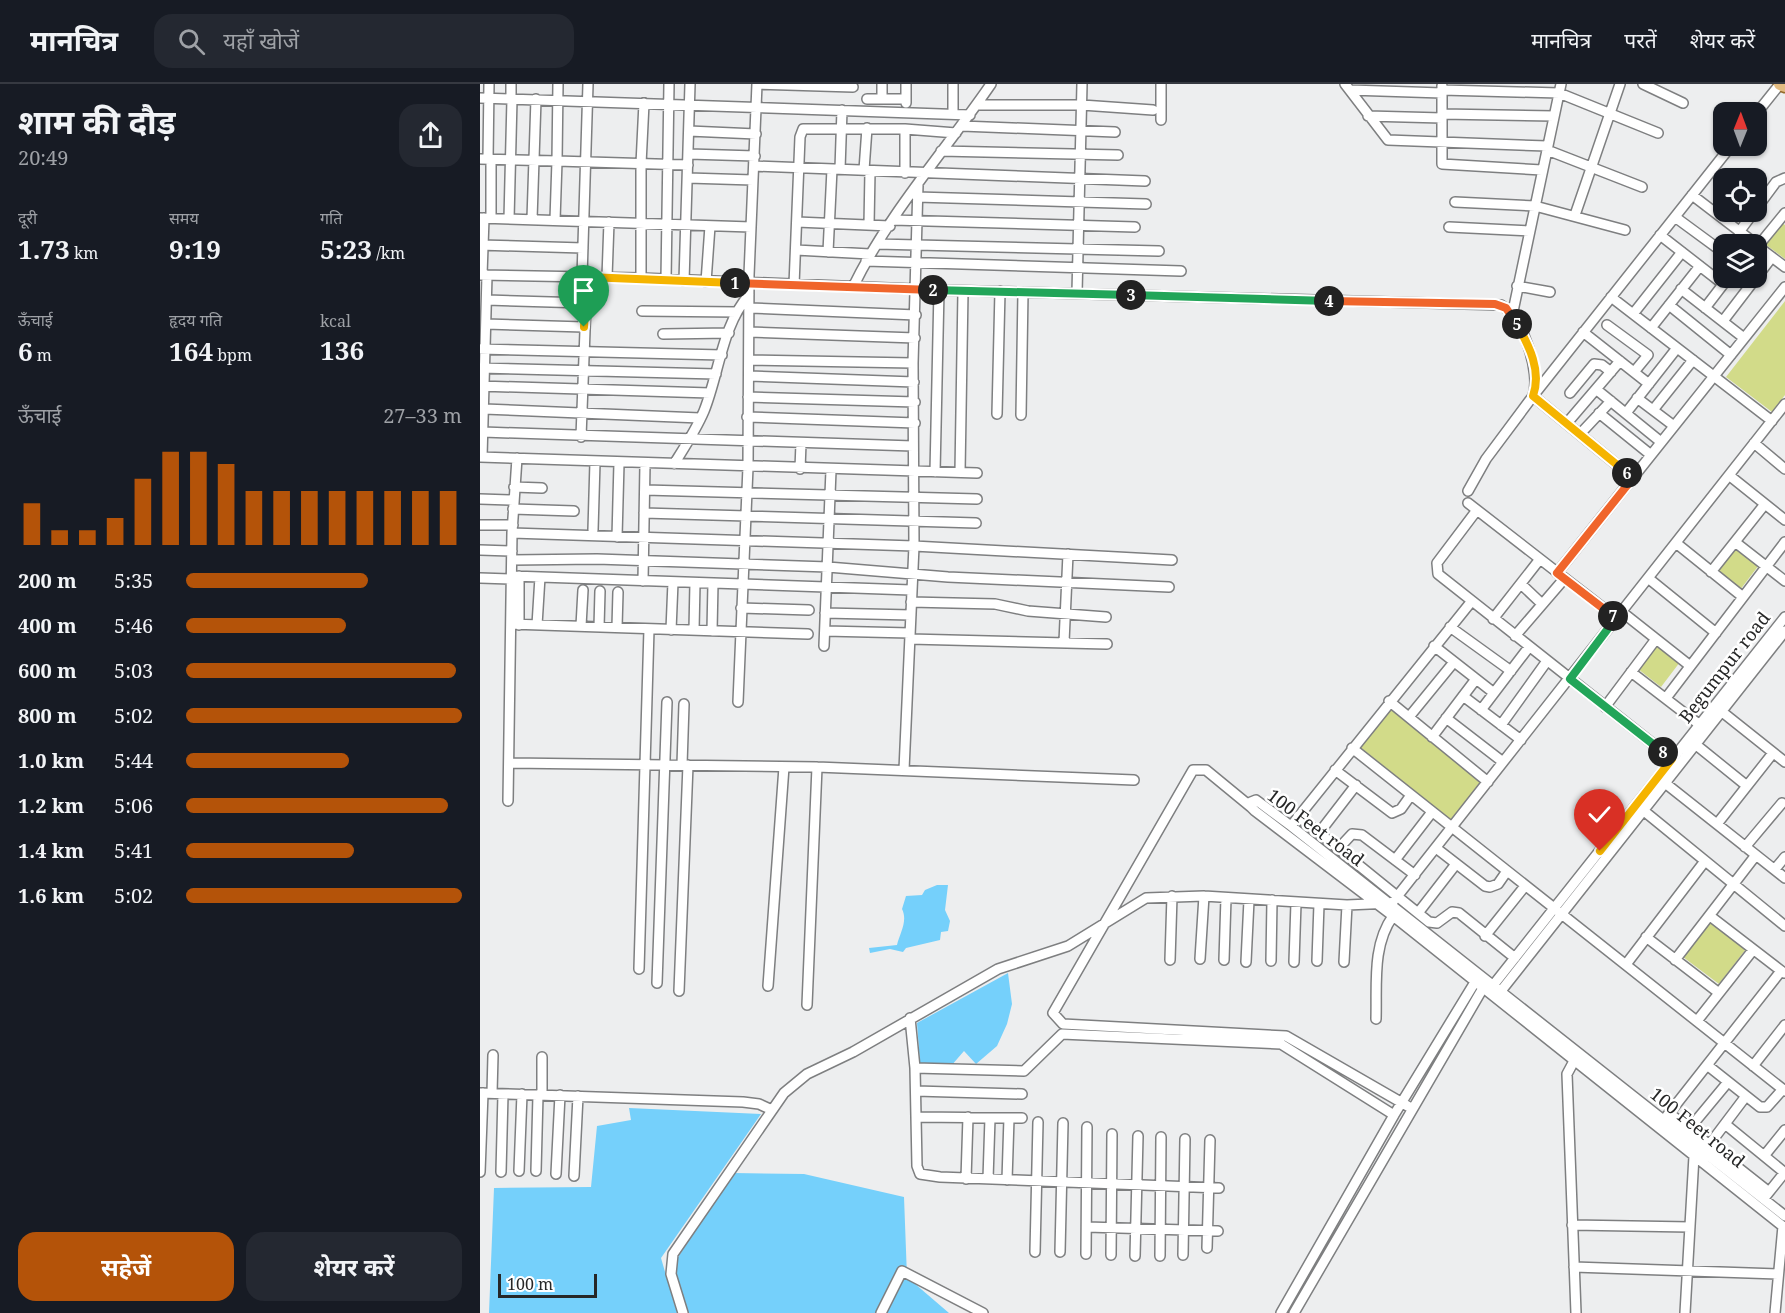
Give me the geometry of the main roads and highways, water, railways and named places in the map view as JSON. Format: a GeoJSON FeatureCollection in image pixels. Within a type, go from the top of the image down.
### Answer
{"type":"FeatureCollection","features":[{"type":"Feature","properties":{"kind":"main road"},"geometry":{"type":"LineString","coordinates":[[1780,84],[1785,86]]}},
{"type":"Feature","properties":{"kind":"water"},"geometry":{"type":"Polygon","coordinates":[[[937,885],[948,885],[945,910],[950,921],[948,931],[941,932],[940,940],[906,948],[903,952],[890,949],[870,953],[869,948],[897,945],[904,922],[902,909],[906,896],[922,895],[925,890],[937,885]]]}},
{"type":"Feature","properties":{"kind":"water"},"geometry":{"type":"Polygon","coordinates":[[[1008,973],[1012,1004],[1007,1024],[997,1046],[976,1064],[964,1051],[951,1066],[920,1063],[917,1023],[1008,973]]]}},
{"type":"Feature","properties":{"kind":"water"},"geometry":{"type":"Polygon","coordinates":[[[629,1108],[761,1114],[661,1258],[677,1313],[489,1313],[494,1188],[591,1187],[597,1126],[631,1120],[629,1108]]]}},
{"type":"Feature","properties":{"kind":"water"},"geometry":{"type":"Polygon","coordinates":[[[733,1173],[804,1174],[904,1197],[907,1277],[949,1313],[684,1313],[671,1268],[733,1173]]]}}]}
